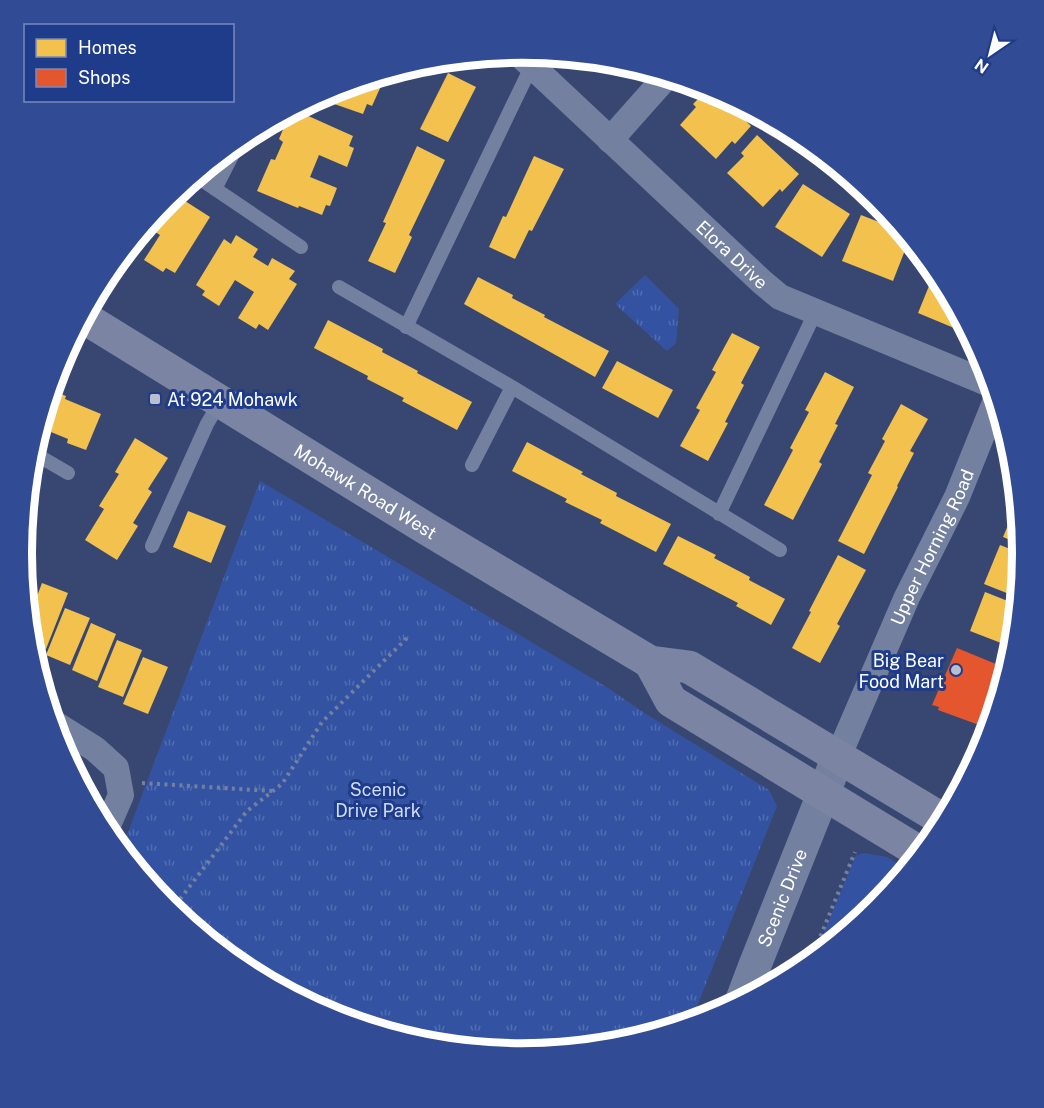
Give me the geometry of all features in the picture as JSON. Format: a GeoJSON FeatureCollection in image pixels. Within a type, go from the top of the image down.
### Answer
{"type":"FeatureCollection","features":[{"type":"Feature","properties":{"kind":"main road","name":"Mohawk Road West"},"geometry":{"type":"LineString","coordinates":[[90,322],[427,529],[650,662],[689,667],[937,816]]}},
{"type":"Feature","properties":{"kind":"main road","name":"Mohawk Road West"},"geometry":{"type":"LineString","coordinates":[[650,662],[672,701],[914,849]]}},
{"type":"Feature","properties":{"kind":"street","name":"Elora Drive"},"geometry":{"type":"LineString","coordinates":[[530,63],[780,297],[980,380]]}},
{"type":"Feature","properties":{"kind":"street"},"geometry":{"type":"LineString","coordinates":[[610,140],[660,84]]}},
{"type":"Feature","properties":{"kind":"street","name":"Upper Horning Road"},"geometry":{"type":"LineString","coordinates":[[824,794],[907,597],[957,496],[991,412]]}},
{"type":"Feature","properties":{"kind":"street"},"geometry":{"type":"LineString","coordinates":[[65,730],[95,748],[116,768],[121,795],[110,820]]}},
{"type":"Feature","properties":{"kind":"street","name":"Scenic Drive"},"geometry":{"type":"LineString","coordinates":[[745,991],[824,794]]}},
{"type":"Feature","properties":{"kind":"lane"},"geometry":{"type":"LineString","coordinates":[[406,327],[523,63]]}},
{"type":"Feature","properties":{"kind":"lane"},"geometry":{"type":"LineString","coordinates":[[215,189],[230,160]]}},
{"type":"Feature","properties":{"kind":"lane"},"geometry":{"type":"LineString","coordinates":[[204,181],[302,247]]}},
{"type":"Feature","properties":{"kind":"lane"},"geometry":{"type":"LineString","coordinates":[[339,287],[512,387],[780,550]]}},
{"type":"Feature","properties":{"kind":"lane"},"geometry":{"type":"LineString","coordinates":[[719,514],[815,313]]}},
{"type":"Feature","properties":{"kind":"lane"},"geometry":{"type":"LineString","coordinates":[[472,465],[512,387]]}},
{"type":"Feature","properties":{"kind":"lane"},"geometry":{"type":"LineString","coordinates":[[152,546],[207,424],[220,402]]}},
{"type":"Feature","properties":{"kind":"lane"},"geometry":{"type":"LineString","coordinates":[[41,457],[68,473]]}},
{"type":"Feature","properties":{"kind":"path"},"geometry":{"type":"LineString","coordinates":[[177,903],[247,811],[282,784],[322,723],[409,636]]}},
{"type":"Feature","properties":{"kind":"path"},"geometry":{"type":"LineString","coordinates":[[118,782],[273,791]]}},
{"type":"Feature","properties":{"kind":"path"},"geometry":{"type":"LineString","coordinates":[[816,947],[855,852]]}},
{"type":"Feature","properties":{"kind":"green space"},"geometry":{"type":"Polygon","coordinates":[[[645,275],[679,309],[676,343],[667,351],[615,304],[645,275]]]}},
{"type":"Feature","properties":{"kind":"green space","name":"Scenic Drive Park"},"geometry":{"type":"Polygon","coordinates":[[[260,481],[605,686],[769,790],[777,806],[695,1013],[649,1028],[618,1035],[554,1043],[490,1043],[426,1035],[364,1018],[305,994],[249,962],[199,923],[153,877],[125,841],[260,481]]]}},
{"type":"Feature","properties":{"kind":"green space"},"geometry":{"type":"Polygon","coordinates":[[[864,853],[887,857],[901,865],[869,901],[819,945],[856,855],[864,853]]]}},
{"type":"Feature","properties":{"kind":"building: Homes"},"geometry":{"type":"Polygon","coordinates":[[[448,73],[476,87],[448,142],[420,129],[448,73]]]}},
{"type":"Feature","properties":{"kind":"building: Homes"},"geometry":{"type":"Polygon","coordinates":[[[381,86],[372,106],[367,104],[363,114],[330,103],[381,86]]]}},
{"type":"Feature","properties":{"kind":"building: Homes"},"geometry":{"type":"Polygon","coordinates":[[[700,97],[710,101],[738,113],[751,126],[735,144],[732,141],[716,159],[680,125],[696,107],[693,104],[700,97]]]}},
{"type":"Feature","properties":{"kind":"building: Homes"},"geometry":{"type":"Polygon","coordinates":[[[305,114],[353,136],[349,146],[354,148],[347,167],[319,155],[310,177],[337,188],[330,206],[326,205],[322,215],[257,191],[271,159],[275,160],[283,142],[279,139],[285,125],[305,114]]]}},
{"type":"Feature","properties":{"kind":"building: Homes"},"geometry":{"type":"Polygon","coordinates":[[[757,135],[799,174],[763,207],[727,173],[744,156],[741,153],[757,135]]]}},
{"type":"Feature","properties":{"kind":"building: Homes"},"geometry":{"type":"Polygon","coordinates":[[[417,146],[445,160],[409,235],[412,237],[395,273],[368,261],[417,146]]]}},
{"type":"Feature","properties":{"kind":"building: Homes"},"geometry":{"type":"Polygon","coordinates":[[[534,156],[564,169],[515,259],[489,247],[503,216],[506,217],[534,156]]]}},
{"type":"Feature","properties":{"kind":"building: Homes"},"geometry":{"type":"Polygon","coordinates":[[[803,184],[850,214],[822,257],[775,227],[803,184]]]}},
{"type":"Feature","properties":{"kind":"building: Homes"},"geometry":{"type":"Polygon","coordinates":[[[183,200],[210,217],[175,273],[166,268],[163,272],[144,260],[160,235],[153,231],[183,200]]]}},
{"type":"Feature","properties":{"kind":"building: Homes"},"geometry":{"type":"Polygon","coordinates":[[[861,215],[885,224],[906,249],[893,281],[842,261],[861,215]]]}},
{"type":"Feature","properties":{"kind":"building: Homes"},"geometry":{"type":"Polygon","coordinates":[[[236,235],[258,249],[253,257],[268,266],[272,258],[295,271],[289,279],[297,284],[268,330],[259,324],[256,329],[238,318],[254,292],[235,280],[219,306],[202,295],[205,291],[196,285],[224,239],[231,244],[236,235]]]}},
{"type":"Feature","properties":{"kind":"building: Homes"},"geometry":{"type":"Polygon","coordinates":[[[478,277],[513,295],[512,298],[545,315],[544,317],[609,351],[595,377],[464,304],[478,277]]]}},
{"type":"Feature","properties":{"kind":"building: Homes"},"geometry":{"type":"Polygon","coordinates":[[[929,286],[934,288],[958,330],[918,313],[929,286]]]}},
{"type":"Feature","properties":{"kind":"building: Homes"},"geometry":{"type":"Polygon","coordinates":[[[328,320],[383,349],[382,352],[418,371],[417,373],[472,402],[457,430],[402,401],[404,398],[367,379],[368,376],[314,348],[328,320]]]}},
{"type":"Feature","properties":{"kind":"building: Homes"},"geometry":{"type":"Polygon","coordinates":[[[732,333],[760,347],[741,383],[744,385],[725,422],[728,423],[708,461],[680,446],[700,410],[696,408],[716,372],[712,370],[732,333]]]}},
{"type":"Feature","properties":{"kind":"building: Homes"},"geometry":{"type":"Polygon","coordinates":[[[617,361],[673,390],[658,418],[602,388],[617,361]]]}},
{"type":"Feature","properties":{"kind":"building: Homes"},"geometry":{"type":"Polygon","coordinates":[[[825,372],[854,387],[819,462],[822,464],[793,520],[764,505],[793,450],[790,448],[809,412],[805,410],[825,372]]]}},
{"type":"Feature","properties":{"kind":"building: Homes"},"geometry":{"type":"Polygon","coordinates":[[[59,393],[66,396],[65,399],[101,414],[86,450],[67,443],[68,439],[51,432],[52,429],[48,427],[59,393]]]}},
{"type":"Feature","properties":{"kind":"building: Homes"},"geometry":{"type":"Polygon","coordinates":[[[901,404],[928,419],[910,451],[914,453],[864,554],[838,541],[872,475],[868,473],[885,441],[882,439],[901,404]]]}},
{"type":"Feature","properties":{"kind":"building: Homes"},"geometry":{"type":"Polygon","coordinates":[[[135,438],[168,458],[148,489],[152,492],[133,523],[138,526],[117,560],[85,540],[104,509],[99,506],[119,474],[115,472],[135,438]]]}},
{"type":"Feature","properties":{"kind":"building: Homes"},"geometry":{"type":"Polygon","coordinates":[[[527,442],[583,472],[581,474],[617,493],[616,496],[671,524],[656,552],[600,523],[602,520],[565,502],[567,499],[512,471],[527,442]]]}},
{"type":"Feature","properties":{"kind":"building: Homes"},"geometry":{"type":"Polygon","coordinates":[[[188,511],[226,526],[211,563],[173,547],[188,511]]]}},
{"type":"Feature","properties":{"kind":"building: Homes"},"geometry":{"type":"Polygon","coordinates":[[[1011,519],[1012,541],[1003,537],[1011,519]]]}},
{"type":"Feature","properties":{"kind":"building: Homes"},"geometry":{"type":"Polygon","coordinates":[[[678,536],[716,555],[714,558],[785,599],[771,625],[736,606],[738,603],[663,564],[678,536]]]}},
{"type":"Feature","properties":{"kind":"building: Homes"},"geometry":{"type":"Polygon","coordinates":[[[1000,545],[1012,550],[1010,594],[984,584],[1000,545]]]}},
{"type":"Feature","properties":{"kind":"building: Homes"},"geometry":{"type":"Polygon","coordinates":[[[838,555],[866,570],[837,624],[840,626],[820,663],[792,648],[838,555]]]}},
{"type":"Feature","properties":{"kind":"building: Homes"},"geometry":{"type":"Polygon","coordinates":[[[42,583],[68,593],[46,649],[41,647],[35,603],[42,583]]]}},
{"type":"Feature","properties":{"kind":"building: Homes"},"geometry":{"type":"Polygon","coordinates":[[[985,592],[1010,602],[1004,644],[970,631],[985,592]]]}},
{"type":"Feature","properties":{"kind":"building: Homes"},"geometry":{"type":"Polygon","coordinates":[[[65,608],[90,618],[70,665],[46,655],[65,608]]]}},
{"type":"Feature","properties":{"kind":"building: Homes"},"geometry":{"type":"Polygon","coordinates":[[[91,623],[116,634],[97,681],[72,670],[91,623]]]}},
{"type":"Feature","properties":{"kind":"building: Homes"},"geometry":{"type":"Polygon","coordinates":[[[117,640],[142,650],[123,697],[98,687],[117,640]]]}},
{"type":"Feature","properties":{"kind":"building: Homes"},"geometry":{"type":"Polygon","coordinates":[[[143,657],[168,667],[148,714],[123,704],[143,657]]]}},
{"type":"Feature","properties":{"kind":"building: Shops"},"geometry":{"type":"Polygon","coordinates":[[[957,648],[1000,666],[981,726],[938,710],[939,707],[932,705],[957,648]]]}},
{"type":"Feature","properties":{"kind":"place","name":"At 924 Mohawk"},"geometry":{"type":"Point","coordinates":[155,399]}},
{"type":"Feature","properties":{"kind":"place","name":"Big Bear Food Mart"},"geometry":{"type":"Point","coordinates":[956,670]}}]}
